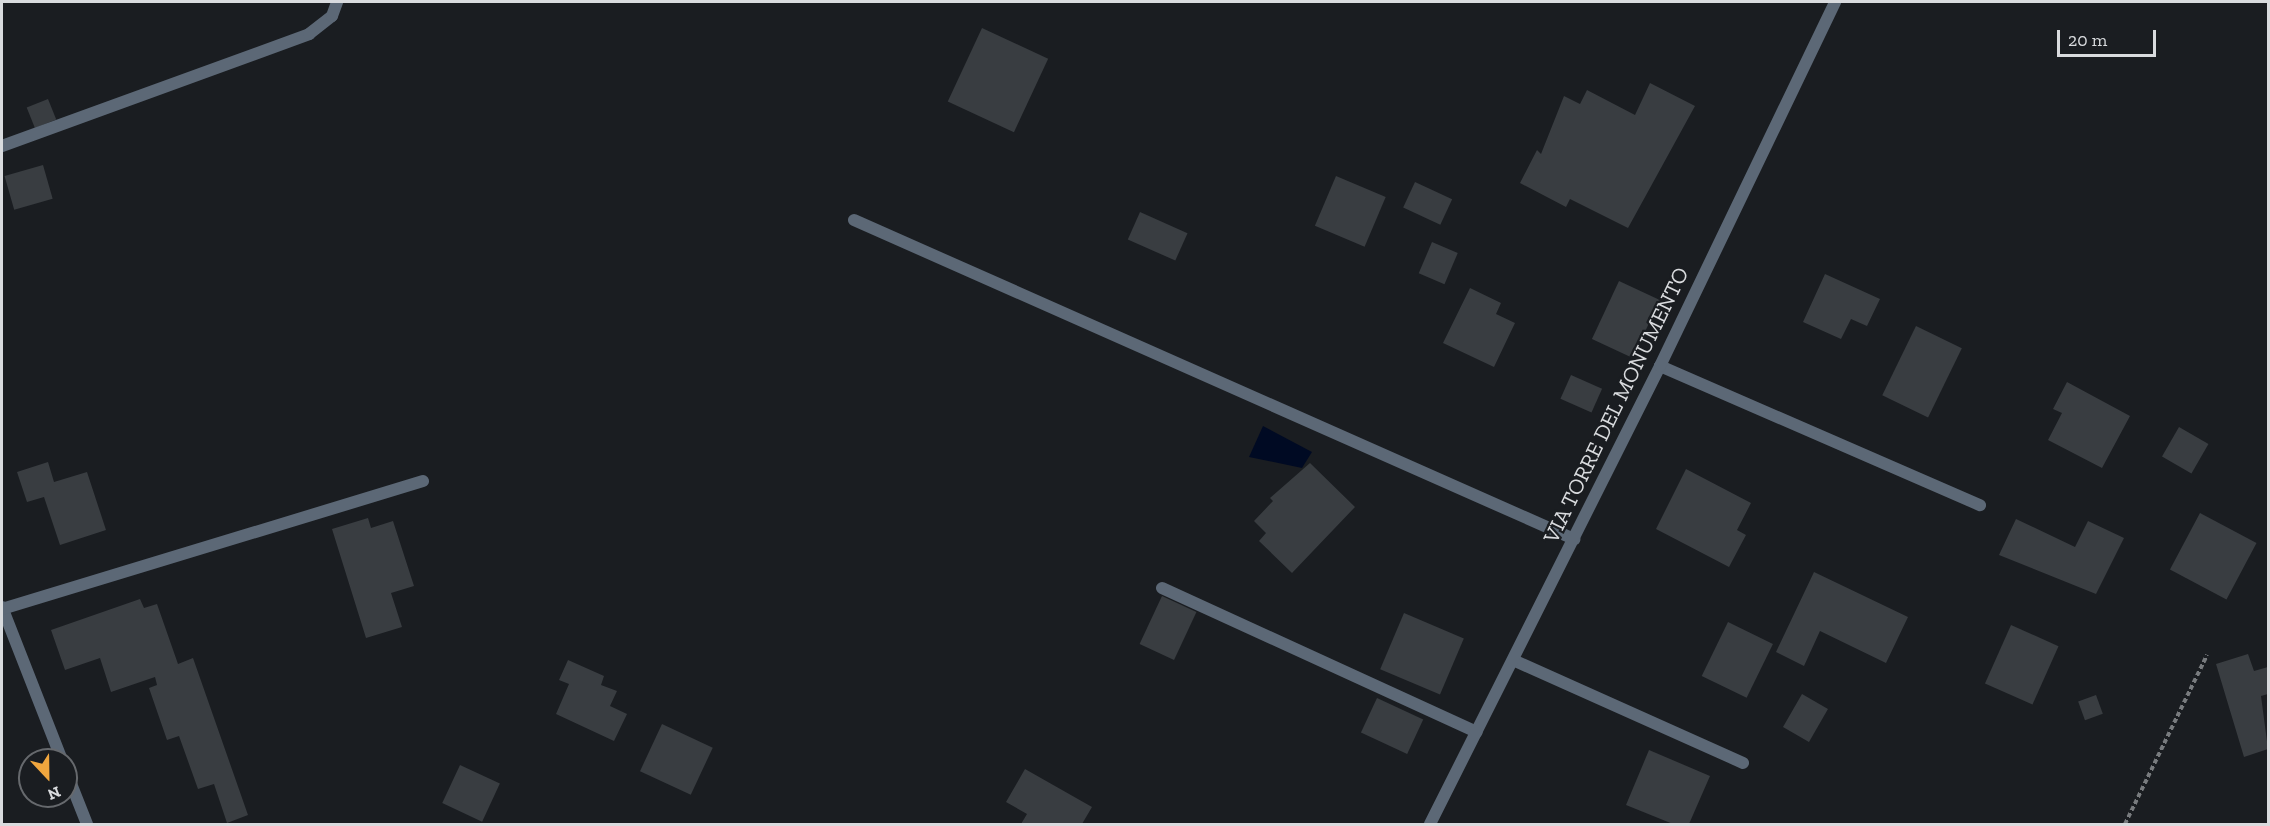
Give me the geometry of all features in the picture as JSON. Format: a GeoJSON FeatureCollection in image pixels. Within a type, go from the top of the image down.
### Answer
{"type":"FeatureCollection","features":[{"type":"Feature","properties":{"kind":"street"},"geometry":{"type":"LineString","coordinates":[[2,146],[309,34],[326,24],[337,2]]}},
{"type":"Feature","properties":{"kind":"street","name":"VIA TORRE DEL MONUMENTO"},"geometry":{"type":"LineString","coordinates":[[1430,825],[1660,366],[1834,2]]}},
{"type":"Feature","properties":{"kind":"street"},"geometry":{"type":"LineString","coordinates":[[854,220],[1574,539]]}},
{"type":"Feature","properties":{"kind":"street"},"geometry":{"type":"LineString","coordinates":[[1660,366],[1980,506]]}},
{"type":"Feature","properties":{"kind":"street"},"geometry":{"type":"LineString","coordinates":[[57,748],[2,608],[423,481]]}},
{"type":"Feature","properties":{"kind":"street"},"geometry":{"type":"LineString","coordinates":[[1162,588],[1477,732]]}},
{"type":"Feature","properties":{"kind":"street"},"geometry":{"type":"LineString","coordinates":[[1513,660],[1743,763]]}},
{"type":"Feature","properties":{"kind":"street"},"geometry":{"type":"LineString","coordinates":[[78,802],[87,825]]}},
{"type":"Feature","properties":{"kind":"path"},"geometry":{"type":"LineString","coordinates":[[2125,825],[2207,655]]}},
{"type":"Feature","properties":{"kind":"water"},"geometry":{"type":"Polygon","coordinates":[[[1263,426],[1312,452],[1302,468],[1249,457],[1263,426]]]}},
{"type":"Feature","properties":{"kind":"building"},"geometry":{"type":"Polygon","coordinates":[[[982,28],[1048,59],[1014,132],[948,101],[982,28]]]}},
{"type":"Feature","properties":{"kind":"building"},"geometry":{"type":"Polygon","coordinates":[[[1650,83],[1695,106],[1628,228],[1570,199],[1566,207],[1520,183],[1537,150],[1541,154],[1564,96],[1580,104],[1587,90],[1635,115],[1650,83]]]}},
{"type":"Feature","properties":{"kind":"building"},"geometry":{"type":"Polygon","coordinates":[[[48,99],[56,119],[35,128],[27,108],[48,99]]]}},
{"type":"Feature","properties":{"kind":"building"},"geometry":{"type":"Polygon","coordinates":[[[43,165],[53,199],[14,210],[5,176],[43,165]]]}},
{"type":"Feature","properties":{"kind":"building"},"geometry":{"type":"Polygon","coordinates":[[[1336,176],[1386,197],[1365,247],[1315,226],[1336,176]]]}},
{"type":"Feature","properties":{"kind":"building"},"geometry":{"type":"Polygon","coordinates":[[[1415,182],[1452,199],[1440,225],[1403,207],[1415,182]]]}},
{"type":"Feature","properties":{"kind":"building"},"geometry":{"type":"Polygon","coordinates":[[[1140,212],[1188,233],[1175,261],[1128,239],[1140,212]]]}},
{"type":"Feature","properties":{"kind":"building"},"geometry":{"type":"Polygon","coordinates":[[[1432,242],[1458,253],[1444,284],[1419,273],[1432,242]]]}},
{"type":"Feature","properties":{"kind":"building"},"geometry":{"type":"Polygon","coordinates":[[[1825,274],[1880,299],[1867,326],[1851,319],[1841,339],[1803,322],[1825,274]]]}},
{"type":"Feature","properties":{"kind":"building"},"geometry":{"type":"Polygon","coordinates":[[[1619,281],[1660,300],[1633,358],[1592,339],[1619,281]]]}},
{"type":"Feature","properties":{"kind":"building"},"geometry":{"type":"Polygon","coordinates":[[[1470,288],[1501,303],[1496,314],[1515,323],[1494,367],[1443,343],[1470,288]]]}},
{"type":"Feature","properties":{"kind":"building"},"geometry":{"type":"Polygon","coordinates":[[[1916,326],[1962,348],[1928,418],[1882,395],[1916,326]]]}},
{"type":"Feature","properties":{"kind":"building"},"geometry":{"type":"Polygon","coordinates":[[[1571,375],[1602,389],[1591,413],[1560,399],[1571,375]]]}},
{"type":"Feature","properties":{"kind":"building"},"geometry":{"type":"Polygon","coordinates":[[[2067,382],[2130,416],[2102,468],[2048,440],[2062,413],[2053,409],[2067,382]]]}},
{"type":"Feature","properties":{"kind":"building"},"geometry":{"type":"Polygon","coordinates":[[[2179,427],[2208,444],[2191,473],[2162,456],[2179,427]]]}},
{"type":"Feature","properties":{"kind":"building"},"geometry":{"type":"Polygon","coordinates":[[[48,462],[54,482],[87,472],[106,530],[60,545],[44,497],[27,502],[17,472],[48,462]]]}},
{"type":"Feature","properties":{"kind":"building"},"geometry":{"type":"Polygon","coordinates":[[[1310,463],[1355,507],[1292,573],[1259,541],[1266,533],[1254,521],[1273,501],[1270,498],[1310,463]]]}},
{"type":"Feature","properties":{"kind":"building"},"geometry":{"type":"Polygon","coordinates":[[[1686,469],[1751,503],[1737,530],[1746,535],[1729,567],[1656,529],[1686,469]]]}},
{"type":"Feature","properties":{"kind":"building"},"geometry":{"type":"Polygon","coordinates":[[[2200,513],[2257,543],[2226,600],[2170,570],[2200,513]]]}},
{"type":"Feature","properties":{"kind":"building"},"geometry":{"type":"Polygon","coordinates":[[[368,518],[371,528],[393,521],[414,586],[391,593],[402,627],[366,638],[332,529],[368,518]]]}},
{"type":"Feature","properties":{"kind":"building"},"geometry":{"type":"Polygon","coordinates":[[[2016,519],[2075,547],[2088,521],[2124,538],[2096,594],[1999,555],[2016,519]]]}},
{"type":"Feature","properties":{"kind":"building"},"geometry":{"type":"Polygon","coordinates":[[[1814,572],[1908,617],[1886,663],[1820,631],[1804,666],[1776,652],[1814,572]]]}},
{"type":"Feature","properties":{"kind":"building"},"geometry":{"type":"Polygon","coordinates":[[[1162,596],[1196,612],[1174,660],[1140,644],[1162,596]]]}},
{"type":"Feature","properties":{"kind":"building"},"geometry":{"type":"Polygon","coordinates":[[[140,599],[144,608],[157,604],[178,664],[193,658],[248,815],[227,823],[214,784],[198,789],[179,736],[167,740],[149,688],[157,685],[155,677],[111,692],[100,658],[65,670],[51,630],[140,599]]]}},
{"type":"Feature","properties":{"kind":"building"},"geometry":{"type":"Polygon","coordinates":[[[1404,613],[1464,638],[1440,695],[1380,669],[1404,613]]]}},
{"type":"Feature","properties":{"kind":"building"},"geometry":{"type":"Polygon","coordinates":[[[1728,622],[1773,644],[1747,698],[1702,676],[1728,622]]]}},
{"type":"Feature","properties":{"kind":"building"},"geometry":{"type":"Polygon","coordinates":[[[2011,625],[2059,646],[2032,705],[1985,683],[2011,625]]]}},
{"type":"Feature","properties":{"kind":"building"},"geometry":{"type":"Polygon","coordinates":[[[2248,654],[2254,671],[2268,667],[2268,694],[2261,696],[2268,749],[2244,757],[2216,664],[2248,654]]]}},
{"type":"Feature","properties":{"kind":"building"},"geometry":{"type":"Polygon","coordinates":[[[568,660],[604,676],[601,685],[617,691],[610,706],[627,714],[614,741],[556,714],[569,684],[559,680],[568,660]]]}},
{"type":"Feature","properties":{"kind":"building"},"geometry":{"type":"Polygon","coordinates":[[[1802,694],[1828,709],[1809,742],[1783,727],[1802,694]]]}},
{"type":"Feature","properties":{"kind":"building"},"geometry":{"type":"Polygon","coordinates":[[[2096,695],[2103,714],[2085,720],[2078,701],[2096,695]]]}},
{"type":"Feature","properties":{"kind":"building"},"geometry":{"type":"Polygon","coordinates":[[[1377,698],[1423,720],[1407,754],[1361,732],[1377,698]]]}},
{"type":"Feature","properties":{"kind":"building"},"geometry":{"type":"Polygon","coordinates":[[[662,724],[713,748],[691,795],[640,771],[662,724]]]}},
{"type":"Feature","properties":{"kind":"building"},"geometry":{"type":"Polygon","coordinates":[[[1649,750],[1710,776],[1689,824],[1673,824],[1626,805],[1649,750]]]}},
{"type":"Feature","properties":{"kind":"building"},"geometry":{"type":"Polygon","coordinates":[[[460,765],[500,784],[482,822],[442,803],[460,765]]]}},
{"type":"Feature","properties":{"kind":"building"},"geometry":{"type":"Polygon","coordinates":[[[1025,769],[1092,807],[1082,824],[1021,824],[1027,814],[1006,802],[1025,769]]]}}]}
